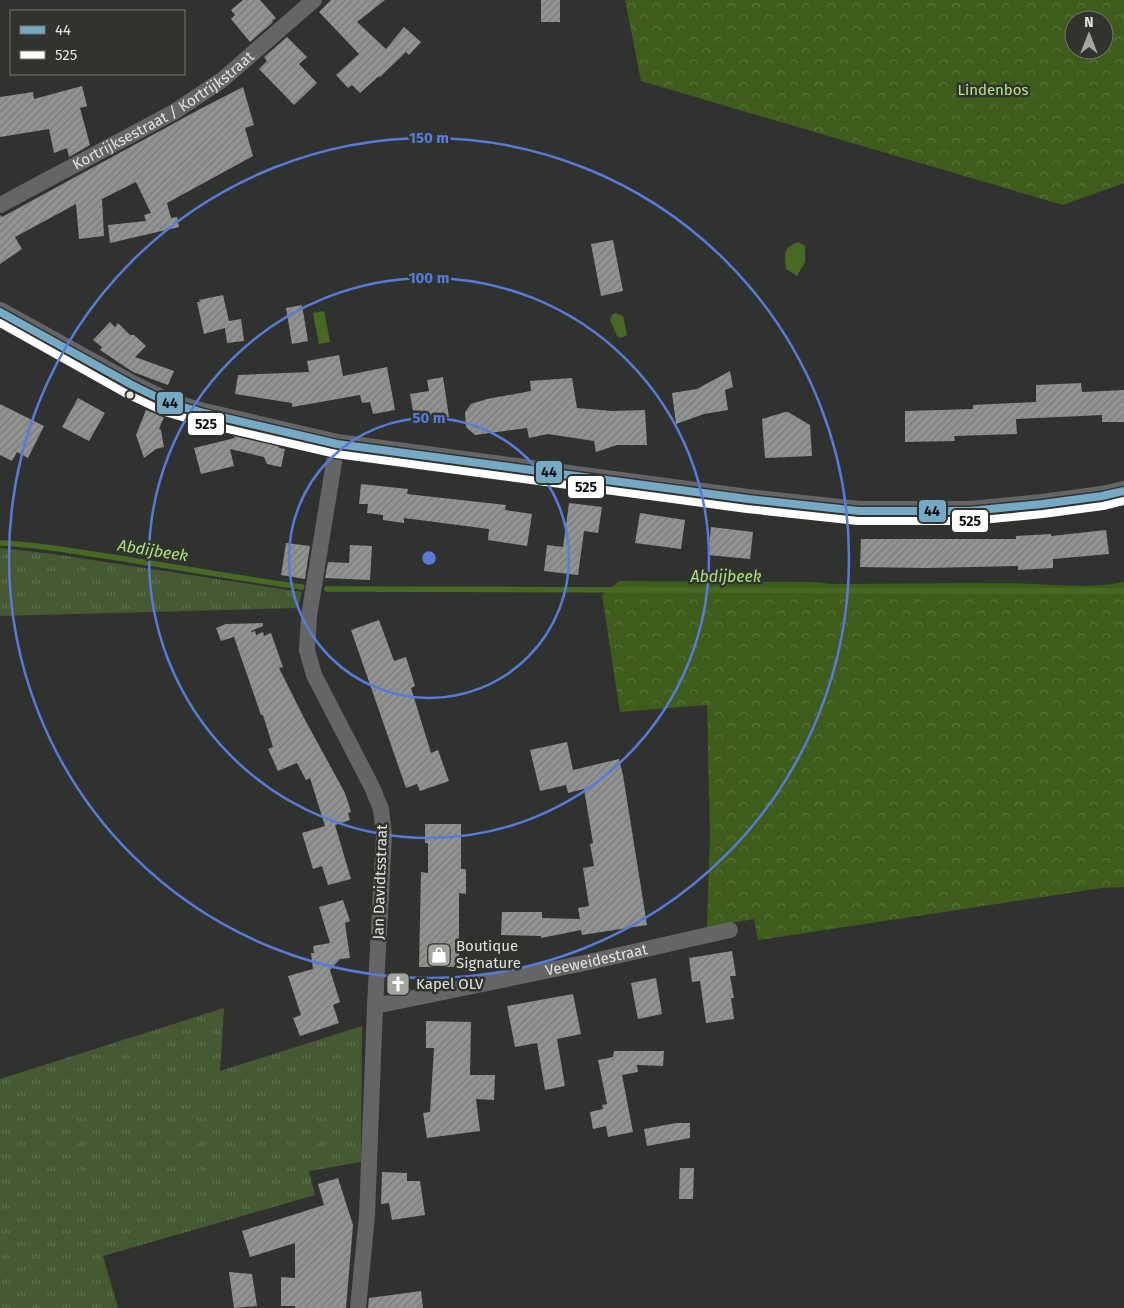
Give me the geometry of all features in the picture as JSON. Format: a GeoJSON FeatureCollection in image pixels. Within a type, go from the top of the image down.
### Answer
{"type":"FeatureCollection","features":[{"type":"Feature","properties":{"kind":"street","name":"Kortrijksestraat / Kortrijkstraat"},"geometry":{"type":"LineString","coordinates":[[0,205],[174,112],[222,80],[314,0]]}},
{"type":"Feature","properties":{"kind":"street"},"geometry":{"type":"LineString","coordinates":[[0,312],[132,385],[169,403],[204,414],[337,444],[748,499],[860,511],[970,511],[1102,496],[1124,490]]}},
{"type":"Feature","properties":{"kind":"street","name":"Jan Davidtsstraat"},"geometry":{"type":"LineString","coordinates":[[337,444],[309,616],[307,650],[314,675],[372,787],[381,809],[384,835],[366,1216],[358,1308]]}},
{"type":"Feature","properties":{"kind":"street","name":"Veeweidestraat"},"geometry":{"type":"LineString","coordinates":[[375,1006],[589,962],[730,930]]}},
{"type":"Feature","properties":{"kind":"green space","name":"Lindenbos"},"geometry":{"type":"Polygon","coordinates":[[[625,0],[1124,0],[1124,183],[1063,205],[641,81],[625,0]]]}},
{"type":"Feature","properties":{"kind":"green space"},"geometry":{"type":"Polygon","coordinates":[[[0,548],[53,554],[302,592],[298,608],[0,616],[0,548]]]}},
{"type":"Feature","properties":{"kind":"green space"},"geometry":{"type":"Polygon","coordinates":[[[619,581],[815,582],[831,584],[1006,583],[1080,586],[1124,582],[1124,887],[1102,888],[758,940],[754,919],[707,927],[710,833],[707,705],[620,712],[602,595],[619,581]]]}},
{"type":"Feature","properties":{"kind":"green space"},"geometry":{"type":"Polygon","coordinates":[[[224,1008],[220,1071],[362,1026],[361,1162],[309,1171],[315,1195],[103,1256],[118,1308],[0,1308],[0,1079],[224,1008]]]}},
{"type":"Feature","properties":{"kind":"shaded area"},"geometry":{"type":"Polygon","coordinates":[[[798,242],[805,246],[805,262],[797,276],[786,269],[785,255],[789,247],[798,242]]]}},
{"type":"Feature","properties":{"kind":"shaded area"},"geometry":{"type":"Polygon","coordinates":[[[324,311],[330,342],[319,344],[313,313],[324,311]]]}},
{"type":"Feature","properties":{"kind":"shaded area"},"geometry":{"type":"Polygon","coordinates":[[[616,313],[623,316],[627,335],[621,338],[617,336],[610,320],[612,315],[616,313]]]}},
{"type":"Feature","properties":{"kind":"building"},"geometry":{"type":"Polygon","coordinates":[[[243,0],[260,0],[276,18],[250,42],[231,19],[235,15],[231,10],[243,0]]]}},
{"type":"Feature","properties":{"kind":"building"},"geometry":{"type":"Polygon","coordinates":[[[331,0],[385,0],[357,22],[386,49],[404,27],[421,42],[409,55],[406,52],[360,93],[352,85],[348,88],[336,75],[359,54],[319,12],[331,0]]]}},
{"type":"Feature","properties":{"kind":"building"},"geometry":{"type":"Polygon","coordinates":[[[541,0],[560,0],[560,22],[541,22],[541,0]]]}},
{"type":"Feature","properties":{"kind":"building"},"geometry":{"type":"Polygon","coordinates":[[[287,37],[307,57],[299,64],[317,83],[294,105],[259,69],[267,61],[264,57],[287,37]]]}},
{"type":"Feature","properties":{"kind":"building"},"geometry":{"type":"Polygon","coordinates":[[[82,86],[87,106],[80,108],[90,145],[69,157],[67,148],[54,153],[49,129],[0,137],[0,97],[33,92],[34,99],[82,86]]]}},
{"type":"Feature","properties":{"kind":"building"},"geometry":{"type":"Polygon","coordinates":[[[243,87],[254,125],[245,128],[253,156],[167,203],[171,218],[177,217],[179,227],[110,243],[108,225],[146,221],[144,215],[151,213],[136,182],[102,199],[104,236],[79,239],[76,204],[15,237],[22,249],[0,264],[0,215],[2,217],[243,87]]]}},
{"type":"Feature","properties":{"kind":"building"},"geometry":{"type":"Polygon","coordinates":[[[613,240],[623,291],[601,296],[591,244],[613,240]]]}},
{"type":"Feature","properties":{"kind":"building"},"geometry":{"type":"Polygon","coordinates":[[[223,295],[229,321],[241,319],[244,341],[227,343],[225,328],[204,334],[197,302],[223,295]]]}},
{"type":"Feature","properties":{"kind":"building"},"geometry":{"type":"Polygon","coordinates":[[[302,305],[308,341],[292,344],[286,308],[302,305]]]}},
{"type":"Feature","properties":{"kind":"building"},"geometry":{"type":"Polygon","coordinates":[[[110,322],[115,327],[118,323],[130,335],[134,335],[146,346],[135,357],[174,371],[168,385],[133,372],[100,350],[102,347],[93,340],[110,322]]]}},
{"type":"Feature","properties":{"kind":"building"},"geometry":{"type":"Polygon","coordinates":[[[339,355],[343,376],[387,367],[395,410],[373,414],[370,402],[362,403],[360,395],[292,407],[292,403],[235,394],[238,375],[309,372],[307,361],[339,355]]]}},
{"type":"Feature","properties":{"kind":"building"},"geometry":{"type":"Polygon","coordinates":[[[730,371],[733,387],[725,390],[728,410],[704,414],[676,424],[672,393],[697,389],[730,371]]]}},
{"type":"Feature","properties":{"kind":"building"},"geometry":{"type":"Polygon","coordinates":[[[443,377],[449,417],[415,422],[410,394],[429,391],[427,380],[443,377]]]}},
{"type":"Feature","properties":{"kind":"building"},"geometry":{"type":"Polygon","coordinates":[[[572,378],[577,408],[612,411],[645,410],[647,445],[617,445],[596,452],[594,441],[548,434],[529,438],[527,428],[475,435],[466,427],[465,412],[471,404],[531,391],[530,381],[572,378]]]}},
{"type":"Feature","properties":{"kind":"building"},"geometry":{"type":"Polygon","coordinates":[[[1081,383],[1082,392],[1124,390],[1124,422],[1102,422],[1102,415],[1016,419],[1017,434],[954,436],[955,441],[905,442],[905,411],[973,409],[973,405],[1036,402],[1036,385],[1081,383]]]}},
{"type":"Feature","properties":{"kind":"building"},"geometry":{"type":"Polygon","coordinates":[[[78,398],[105,413],[89,441],[62,427],[78,398]]]}},
{"type":"Feature","properties":{"kind":"building"},"geometry":{"type":"Polygon","coordinates":[[[0,404],[44,426],[28,458],[17,452],[12,461],[0,455],[0,404]]]}},
{"type":"Feature","properties":{"kind":"building"},"geometry":{"type":"Polygon","coordinates":[[[146,410],[164,417],[159,429],[161,430],[164,447],[156,449],[144,458],[136,435],[146,410]]]}},
{"type":"Feature","properties":{"kind":"building"},"geometry":{"type":"Polygon","coordinates":[[[785,412],[810,425],[812,456],[765,458],[762,419],[785,412]]]}},
{"type":"Feature","properties":{"kind":"building"},"geometry":{"type":"Polygon","coordinates":[[[233,432],[280,443],[279,448],[285,449],[281,467],[267,464],[264,457],[230,449],[234,466],[201,474],[194,448],[235,438],[233,432]]]}},
{"type":"Feature","properties":{"kind":"building"},"geometry":{"type":"Polygon","coordinates":[[[361,484],[408,489],[407,494],[506,505],[505,510],[532,514],[527,546],[488,540],[489,529],[404,518],[404,523],[383,520],[383,515],[367,513],[368,504],[359,504],[361,484]]]}},
{"type":"Feature","properties":{"kind":"building"},"geometry":{"type":"Polygon","coordinates":[[[569,503],[602,507],[598,533],[584,531],[578,575],[544,571],[547,545],[563,547],[569,503]]]}},
{"type":"Feature","properties":{"kind":"building"},"geometry":{"type":"Polygon","coordinates":[[[640,513],[685,520],[681,549],[635,543],[640,513]]]}},
{"type":"Feature","properties":{"kind":"building"},"geometry":{"type":"Polygon","coordinates":[[[711,527],[753,532],[750,559],[708,555],[711,527]]]}},
{"type":"Feature","properties":{"kind":"building"},"geometry":{"type":"Polygon","coordinates":[[[1106,530],[1109,554],[1053,559],[1053,568],[1018,570],[1018,566],[860,567],[861,539],[1016,539],[1016,536],[1051,534],[1051,536],[1106,530]]]}},
{"type":"Feature","properties":{"kind":"building"},"geometry":{"type":"Polygon","coordinates":[[[286,543],[310,546],[305,579],[281,575],[286,543]]]}},
{"type":"Feature","properties":{"kind":"building"},"geometry":{"type":"Polygon","coordinates":[[[350,545],[372,546],[370,580],[325,578],[328,562],[349,563],[350,545]]]}},
{"type":"Feature","properties":{"kind":"building"},"geometry":{"type":"Polygon","coordinates":[[[379,620],[394,661],[406,657],[415,686],[411,688],[431,753],[438,750],[449,781],[420,791],[417,784],[406,788],[351,630],[379,620]]]}},
{"type":"Feature","properties":{"kind":"building"},"geometry":{"type":"Polygon","coordinates":[[[263,623],[263,626],[251,632],[255,631],[256,635],[263,632],[264,636],[271,633],[283,667],[279,668],[345,793],[351,812],[348,813],[350,820],[335,825],[351,879],[328,885],[322,866],[313,869],[302,833],[325,826],[310,778],[306,780],[297,763],[278,771],[268,749],[273,747],[263,715],[261,715],[234,637],[221,641],[216,628],[226,624],[263,623]]]}},
{"type":"Feature","properties":{"kind":"building"},"geometry":{"type":"Polygon","coordinates":[[[567,742],[573,770],[619,759],[647,925],[582,935],[581,930],[541,938],[541,936],[501,935],[502,912],[542,912],[542,918],[580,919],[578,908],[589,906],[583,868],[594,866],[590,844],[593,843],[584,789],[568,793],[566,785],[540,791],[530,750],[567,742]]]}},
{"type":"Feature","properties":{"kind":"building"},"geometry":{"type":"Polygon","coordinates":[[[425,824],[461,824],[461,869],[466,869],[466,894],[459,893],[459,967],[419,967],[421,872],[428,873],[428,843],[425,843],[425,824]]]}},
{"type":"Feature","properties":{"kind":"building"},"geometry":{"type":"Polygon","coordinates":[[[343,900],[350,921],[345,923],[350,958],[340,959],[330,970],[340,1002],[333,1005],[339,1023],[300,1036],[293,1018],[301,1015],[288,976],[313,969],[311,953],[314,953],[313,946],[330,943],[319,907],[343,900]]]}},
{"type":"Feature","properties":{"kind":"building"},"geometry":{"type":"Polygon","coordinates":[[[732,951],[736,976],[730,976],[734,998],[731,998],[734,1019],[706,1023],[700,981],[692,982],[689,958],[732,951]]]}},
{"type":"Feature","properties":{"kind":"building"},"geometry":{"type":"Polygon","coordinates":[[[656,978],[662,1014],[638,1019],[631,983],[656,978]]]}},
{"type":"Feature","properties":{"kind":"building"},"geometry":{"type":"Polygon","coordinates":[[[573,994],[581,1034],[557,1039],[565,1086],[545,1090],[537,1043],[515,1047],[507,1006],[573,994]]]}},
{"type":"Feature","properties":{"kind":"building"},"geometry":{"type":"Polygon","coordinates":[[[426,1021],[471,1022],[470,1075],[495,1075],[494,1100],[476,1099],[480,1131],[427,1138],[423,1113],[430,1112],[434,1048],[426,1048],[426,1021]]]}},
{"type":"Feature","properties":{"kind":"building"},"geometry":{"type":"Polygon","coordinates":[[[614,1051],[664,1051],[663,1066],[637,1065],[638,1072],[622,1075],[633,1132],[608,1137],[606,1126],[593,1129],[590,1112],[603,1109],[602,1105],[607,1104],[598,1060],[613,1057],[614,1051]]]}},
{"type":"Feature","properties":{"kind":"building"},"geometry":{"type":"Polygon","coordinates":[[[676,1123],[690,1123],[690,1138],[647,1146],[644,1129],[676,1123]]]}},
{"type":"Feature","properties":{"kind":"building"},"geometry":{"type":"Polygon","coordinates":[[[680,1168],[694,1168],[693,1199],[679,1199],[680,1168]]]}},
{"type":"Feature","properties":{"kind":"building"},"geometry":{"type":"Polygon","coordinates":[[[382,1172],[407,1173],[407,1181],[420,1181],[425,1215],[392,1220],[389,1203],[381,1204],[382,1172]]]}},
{"type":"Feature","properties":{"kind":"building"},"geometry":{"type":"Polygon","coordinates":[[[338,1178],[353,1225],[346,1308],[295,1308],[295,1306],[281,1306],[281,1277],[295,1278],[295,1243],[250,1257],[242,1231],[324,1205],[318,1184],[338,1178]]]}},
{"type":"Feature","properties":{"kind":"building"},"geometry":{"type":"Polygon","coordinates":[[[229,1272],[252,1274],[257,1306],[234,1308],[229,1272]]]}},
{"type":"Feature","properties":{"kind":"building"},"geometry":{"type":"Polygon","coordinates":[[[421,1291],[423,1308],[368,1308],[369,1298],[421,1291]]]}},
{"type":"Feature","properties":{"kind":"waterway","name":"Abdijbeek"},"geometry":{"type":"LineString","coordinates":[[0,543],[62,549],[302,587]]}},
{"type":"Feature","properties":{"kind":"waterway","name":"Abdijbeek"},"geometry":{"type":"LineString","coordinates":[[327,589],[1124,591]]}},
{"type":"Feature","properties":{"kind":"transit line","name":"44"},"geometry":{"type":"LineString","coordinates":[[0,312],[132,385],[169,403],[337,444],[748,499],[859,511],[970,511],[1042,504],[1124,491]]}},
{"type":"Feature","properties":{"kind":"transit line","name":"525"},"geometry":{"type":"LineString","coordinates":[[0,323],[127,394],[165,412],[202,423],[336,454],[747,509],[858,521],[971,521],[1043,514],[1103,506],[1124,501]]}},
{"type":"Feature","properties":{"kind":"place","name":"Boutique Signature"},"geometry":{"type":"Point","coordinates":[439,955]}},
{"type":"Feature","properties":{"kind":"place","name":"Kapel OLV"},"geometry":{"type":"Point","coordinates":[398,984]}}]}
